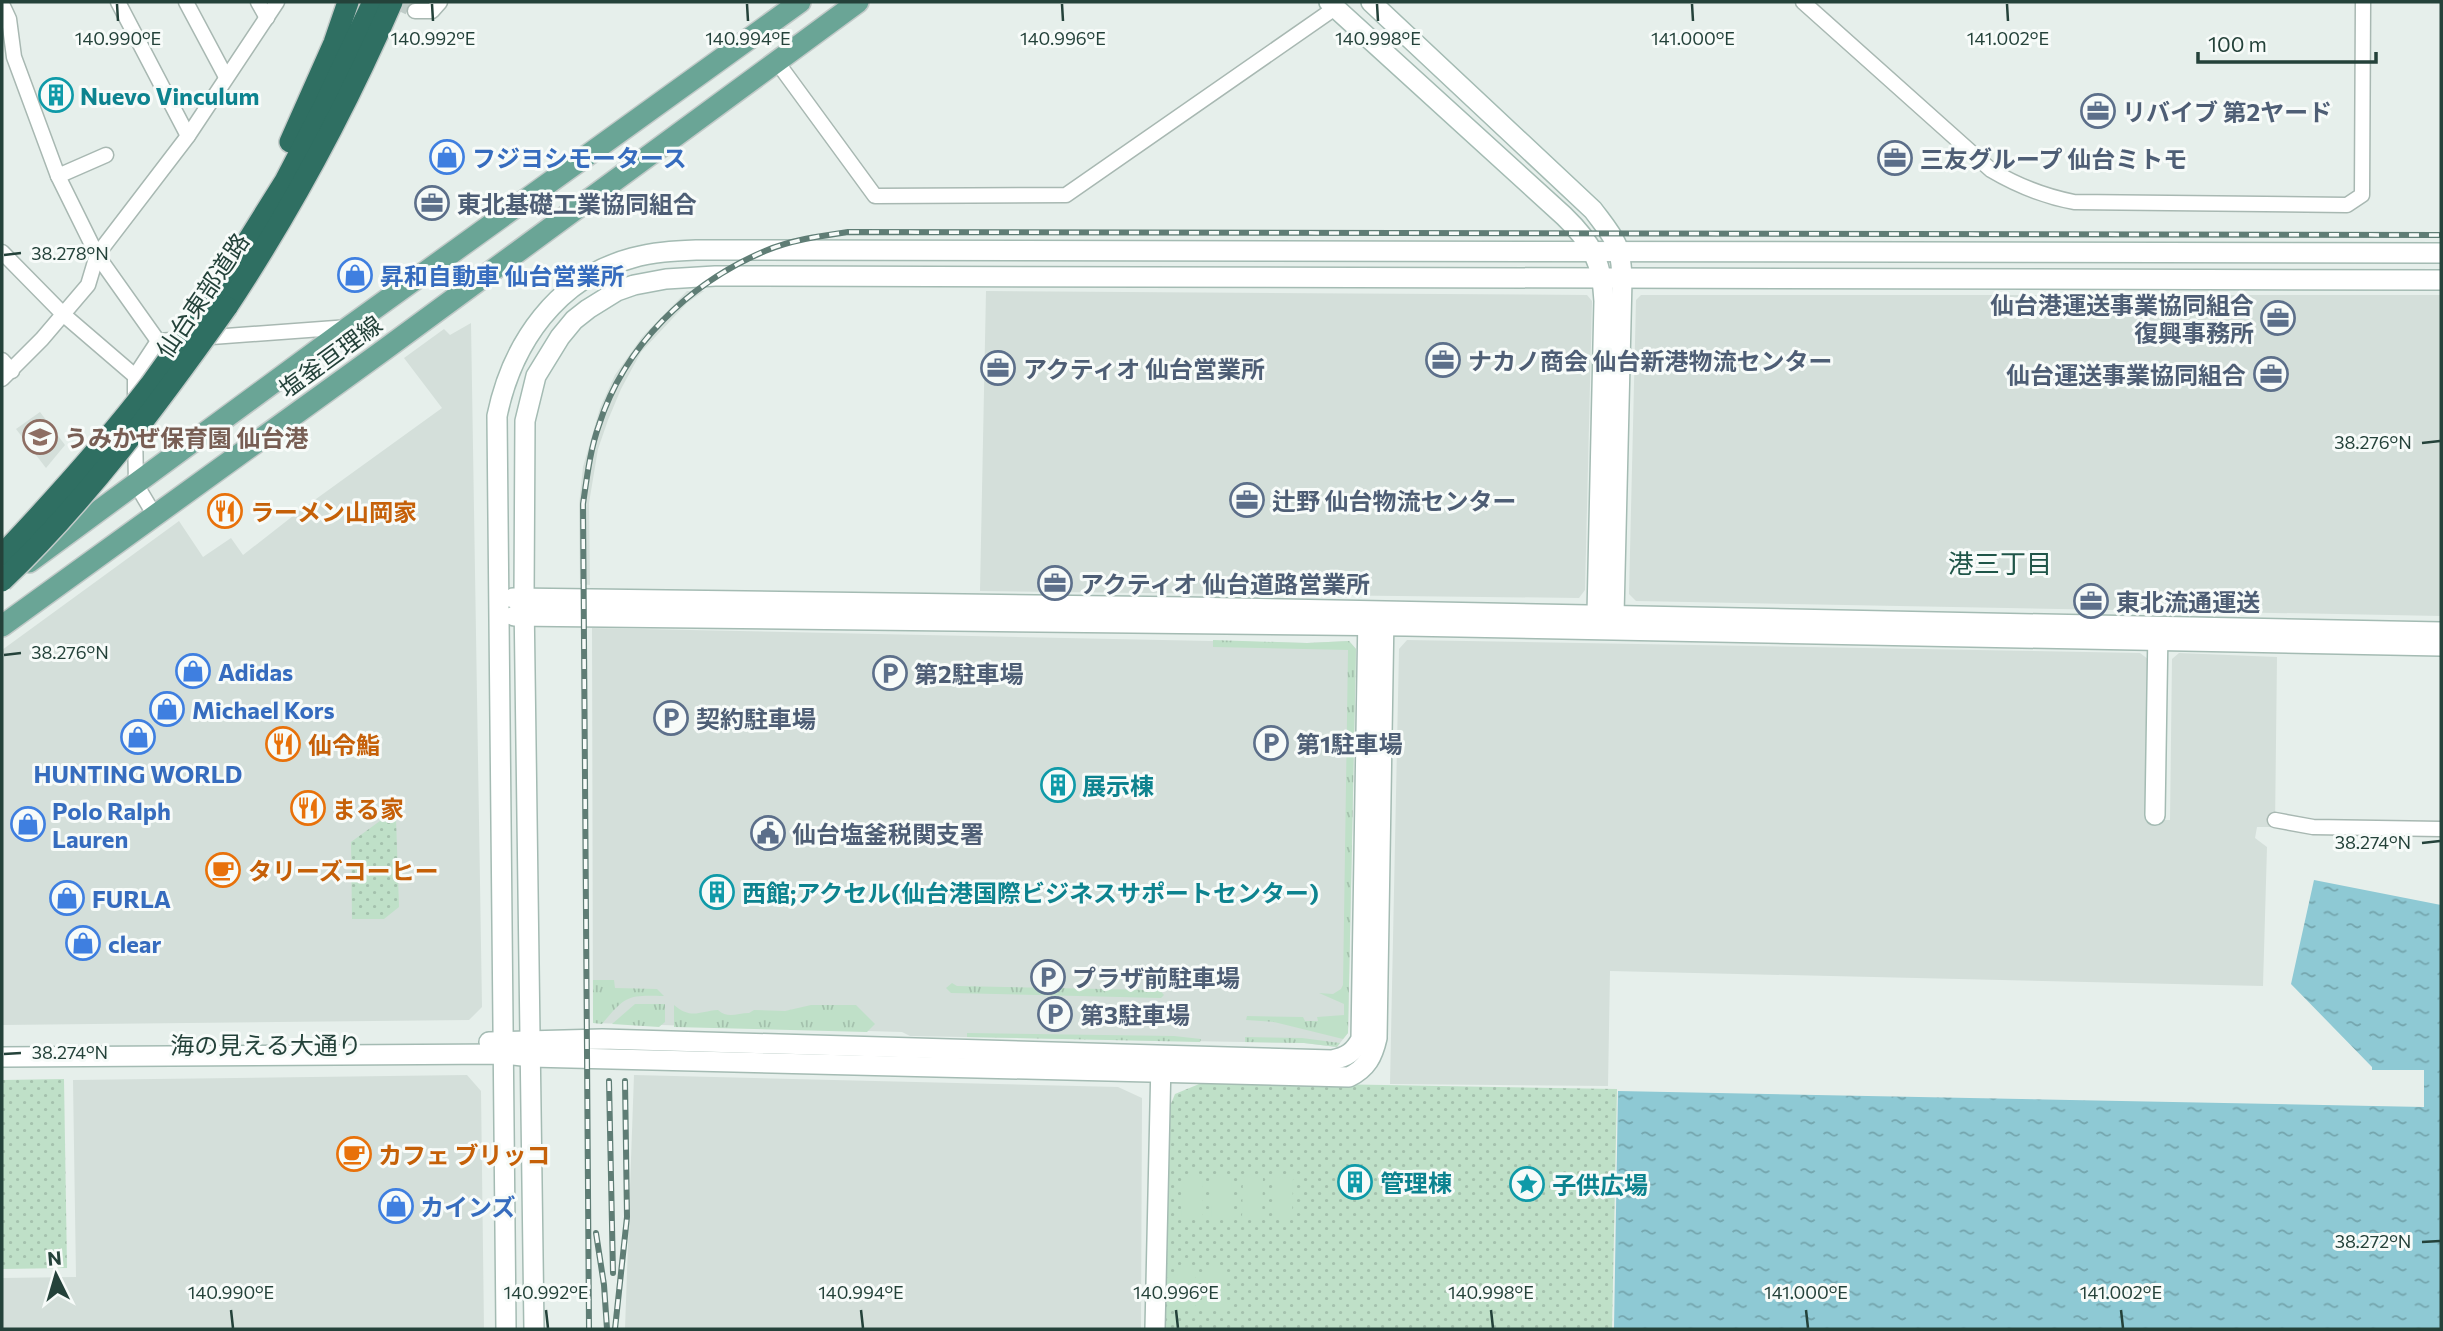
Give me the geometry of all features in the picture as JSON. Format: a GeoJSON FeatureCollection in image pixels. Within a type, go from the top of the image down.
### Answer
{"type":"FeatureCollection","features":[{"type":"Feature","properties":{"kind":"highway"},"geometry":{"type":"LineString","coordinates":[[219,299],[311,98],[348,2]]}},
{"type":"Feature","properties":{"kind":"highway","name":"仙台東部道路"},"geometry":{"type":"LineString","coordinates":[[2,582],[76,501],[163,396],[285,181],[373,2]]}},
{"type":"Feature","properties":{"kind":"highway","name":"仙台東部道路"},"geometry":{"type":"LineString","coordinates":[[2,555],[65,488],[219,299],[272,240],[369,55],[392,2]]}},
{"type":"Feature","properties":{"kind":"main road","name":"塩釜亘理線"},"geometry":{"type":"LineString","coordinates":[[2,582],[349,327],[800,2]]}},
{"type":"Feature","properties":{"kind":"main road","name":"塩釜亘理線"},"geometry":{"type":"LineString","coordinates":[[2,626],[858,2]]}},
{"type":"Feature","properties":{"kind":"street"},"geometry":{"type":"LineString","coordinates":[[118,2],[188,136]]}},
{"type":"Feature","properties":{"kind":"street"},"geometry":{"type":"LineString","coordinates":[[186,2],[226,77]]}},
{"type":"Feature","properties":{"kind":"street"},"geometry":{"type":"LineString","coordinates":[[258,2],[267,18]]}},
{"type":"Feature","properties":{"kind":"street"},"geometry":{"type":"LineString","coordinates":[[5,370],[64,315],[88,285],[97,255],[188,136],[277,2]]}},
{"type":"Feature","properties":{"kind":"street"},"geometry":{"type":"LineString","coordinates":[[415,11],[432,11],[440,2]]}},
{"type":"Feature","properties":{"kind":"street"},"geometry":{"type":"LineString","coordinates":[[1371,2],[1593,210],[1610,232],[1621,253],[1612,279],[1606,620]]}},
{"type":"Feature","properties":{"kind":"street"},"geometry":{"type":"LineString","coordinates":[[1803,2],[1991,170],[2042,196],[2074,202],[2347,205],[2362,195],[2363,2]]}},
{"type":"Feature","properties":{"kind":"street"},"geometry":{"type":"LineString","coordinates":[[2,4],[9,19],[8,58],[58,176],[97,255],[158,341]]}},
{"type":"Feature","properties":{"kind":"street"},"geometry":{"type":"LineString","coordinates":[[777,62],[875,196],[1066,195],[1336,4],[1581,232],[1612,279]]}},
{"type":"Feature","properties":{"kind":"street"},"geometry":{"type":"LineString","coordinates":[[58,176],[106,155]]}},
{"type":"Feature","properties":{"kind":"street"},"geometry":{"type":"LineString","coordinates":[[506,1329],[497,416],[502,390],[512,363],[547,311],[578,283],[631,258],[661,252],[724,250],[2441,253]]}},
{"type":"Feature","properties":{"kind":"street"},"geometry":{"type":"LineString","coordinates":[[2,252],[64,315],[135,376]]}},
{"type":"Feature","properties":{"kind":"street"},"geometry":{"type":"LineString","coordinates":[[534,1329],[524,607],[525,421],[536,376],[560,337],[575,320],[603,300],[634,285],[666,279],[715,276],[2441,280]]}},
{"type":"Feature","properties":{"kind":"street"},"geometry":{"type":"LineString","coordinates":[[158,341],[349,327]]}},
{"type":"Feature","properties":{"kind":"street"},"geometry":{"type":"LineString","coordinates":[[155,516],[136,484],[135,376],[158,341]]}},
{"type":"Feature","properties":{"kind":"street"},"geometry":{"type":"LineString","coordinates":[[498,608],[1606,620],[2159,633],[2441,646]]}},
{"type":"Feature","properties":{"kind":"street","name":"海の見える大通り"},"geometry":{"type":"LineString","coordinates":[[2,1046],[531,1049],[602,1039],[882,1048],[1161,1063],[1349,1077],[1360,1072],[1372,1057],[1377,1038],[1376,618]]}},
{"type":"Feature","properties":{"kind":"street"},"geometry":{"type":"LineString","coordinates":[[2159,633],[2441,632]]}},
{"type":"Feature","properties":{"kind":"street"},"geometry":{"type":"LineString","coordinates":[[2155,815],[2159,633]]}},
{"type":"Feature","properties":{"kind":"street"},"geometry":{"type":"LineString","coordinates":[[2275,820],[2313,827],[2441,829]]}},
{"type":"Feature","properties":{"kind":"street"},"geometry":{"type":"LineString","coordinates":[[2,1057],[503,1048]]}},
{"type":"Feature","properties":{"kind":"street"},"geometry":{"type":"LineString","coordinates":[[1155,1329],[1161,1063]]}},
{"type":"Feature","properties":{"kind":"shaded area"},"geometry":{"type":"Polygon","coordinates":[[[687,291],[704,291],[687,303],[641,352],[608,420],[598,449],[589,503],[590,585],[580,584],[579,505],[583,467],[600,408],[615,375],[642,337],[687,291]]]}},
{"type":"Feature","properties":{"kind":"shaded area"},"geometry":{"type":"Polygon","coordinates":[[[986,291],[1587,295],[1592,301],[1585,590],[1579,598],[980,591],[986,291]]]}},
{"type":"Feature","properties":{"kind":"shaded area"},"geometry":{"type":"Polygon","coordinates":[[[1641,295],[2441,295],[2441,616],[1636,601],[1629,594],[1636,300],[1641,295]]]}},
{"type":"Feature","properties":{"kind":"shaded area"},"geometry":{"type":"Polygon","coordinates":[[[471,323],[482,1007],[469,1020],[2,1025],[2,650],[179,521],[203,557],[231,538],[243,555],[442,408],[404,358],[444,329],[450,335],[471,323]]]}},
{"type":"Feature","properties":{"kind":"shaded area","name":"うみかぜ保育園 仙台港"},"geometry":{"type":"Polygon","coordinates":[[[40,412],[65,445],[46,468],[16,429],[40,412]]]}},
{"type":"Feature","properties":{"kind":"shaded area"},"geometry":{"type":"Polygon","coordinates":[[[592,628],[1307,643],[1349,641],[1356,649],[1348,1033],[1337,1047],[1304,1043],[910,1036],[902,1032],[593,1023],[592,628]]]}},
{"type":"Feature","properties":{"kind":"shaded area"},"geometry":{"type":"Polygon","coordinates":[[[1407,640],[2140,653],[2148,659],[2145,820],[2170,820],[2172,659],[2179,653],[2277,657],[2275,827],[2257,827],[2255,838],[2267,847],[2263,986],[1610,971],[1608,1086],[1390,1084],[1399,649],[1407,640]]]}},
{"type":"Feature","properties":{"kind":"shaded area"},"geometry":{"type":"Polygon","coordinates":[[[467,1075],[481,1091],[484,1329],[2,1329],[2,1278],[76,1277],[73,1080],[467,1075]]]}},
{"type":"Feature","properties":{"kind":"shaded area"},"geometry":{"type":"Polygon","coordinates":[[[634,1075],[1118,1087],[1142,1098],[1141,1329],[625,1329],[634,1075]]]}},
{"type":"Feature","properties":{"kind":"green space"},"geometry":{"type":"Polygon","coordinates":[[[1213,640],[1307,643],[1349,641],[1356,649],[1348,1033],[1343,1039],[1274,1022],[1246,1020],[1247,1016],[1303,1017],[1305,1021],[1318,1021],[1317,1017],[1344,1015],[1344,1004],[1319,993],[1333,994],[1343,985],[1348,650],[1213,647],[1213,640]]]}},
{"type":"Feature","properties":{"kind":"green space"},"geometry":{"type":"Polygon","coordinates":[[[384,818],[396,818],[399,907],[384,919],[352,919],[351,842],[384,818]]]}},
{"type":"Feature","properties":{"kind":"green space"},"geometry":{"type":"Polygon","coordinates":[[[593,980],[614,980],[615,988],[657,989],[664,996],[628,999],[602,1024],[593,1023],[593,980]]]}},
{"type":"Feature","properties":{"kind":"green space"},"geometry":{"type":"Polygon","coordinates":[[[952,983],[957,986],[1152,990],[1157,987],[1164,995],[1161,998],[951,993],[946,988],[952,983]]]}},
{"type":"Feature","properties":{"kind":"green space"},"geometry":{"type":"Polygon","coordinates":[[[635,1004],[665,1004],[665,1022],[659,1027],[612,1024],[635,1004]]]}},
{"type":"Feature","properties":{"kind":"green space"},"geometry":{"type":"Polygon","coordinates":[[[674,1005],[680,1010],[696,1014],[718,1010],[729,1015],[754,1010],[785,1011],[811,1005],[856,1005],[875,1024],[867,1032],[674,1027],[674,1005]]]}},
{"type":"Feature","properties":{"kind":"green space"},"geometry":{"type":"Polygon","coordinates":[[[967,1033],[1174,1036],[1201,1039],[1200,1042],[967,1037],[967,1033]]]}},
{"type":"Feature","properties":{"kind":"green space"},"geometry":{"type":"Polygon","coordinates":[[[1245,1037],[1302,1038],[1340,1043],[1337,1047],[1304,1043],[1245,1042],[1245,1037]]]}},
{"type":"Feature","properties":{"kind":"green space"},"geometry":{"type":"Polygon","coordinates":[[[64,1079],[67,1268],[2,1269],[2,1080],[64,1079]]]}},
{"type":"Feature","properties":{"kind":"green space"},"geometry":{"type":"Polygon","coordinates":[[[1204,1082],[1617,1089],[1612,1329],[1163,1329],[1168,1111],[1175,1094],[1204,1082]]]}},
{"type":"Feature","properties":{"kind":"green space"},"geometry":{"type":"Polygon","coordinates":[[[1182,1175],[1203,1175],[1202,1217],[1181,1217],[1182,1175]]]}},
{"type":"Feature","properties":{"kind":"green space"},"geometry":{"type":"Polygon","coordinates":[[[1212,1175],[1232,1176],[1231,1218],[1211,1218],[1212,1175]]]}},
{"type":"Feature","properties":{"kind":"green space"},"geometry":{"type":"Polygon","coordinates":[[[1243,1176],[1263,1177],[1262,1219],[1242,1219],[1243,1176]]]}},
{"type":"Feature","properties":{"kind":"green space"},"geometry":{"type":"Polygon","coordinates":[[[1274,1177],[1293,1178],[1292,1220],[1273,1220],[1274,1177]]]}},
{"type":"Feature","properties":{"kind":"green space"},"geometry":{"type":"Polygon","coordinates":[[[1175,1266],[1195,1266],[1195,1308],[1175,1308],[1175,1266]]]}},
{"type":"Feature","properties":{"kind":"green space"},"geometry":{"type":"Polygon","coordinates":[[[1205,1266],[1225,1266],[1225,1308],[1205,1308],[1205,1266]]]}},
{"type":"Feature","properties":{"kind":"water"},"geometry":{"type":"Polygon","coordinates":[[[2314,880],[2441,905],[2441,1329],[1614,1329],[1618,1091],[2424,1107],[2424,1070],[2372,1070],[2291,984],[2314,880]]]}},
{"type":"Feature","properties":{"kind":"tunnel"},"geometry":{"type":"LineString","coordinates":[[396,2],[415,11]]}},
{"type":"Feature","properties":{"kind":"railway"},"geometry":{"type":"LineString","coordinates":[[589,1329],[583,504],[596,434],[610,396],[625,369],[663,320],[686,299],[737,264],[785,244],[848,232],[2441,235]]}},
{"type":"Feature","properties":{"kind":"railway"},"geometry":{"type":"LineString","coordinates":[[609,1081],[613,1273]]}},
{"type":"Feature","properties":{"kind":"railway"},"geometry":{"type":"LineString","coordinates":[[615,1329],[627,1217],[625,1081]]}},
{"type":"Feature","properties":{"kind":"railway"},"geometry":{"type":"LineString","coordinates":[[596,1233],[607,1329]]}},
{"type":"Feature","properties":{"kind":"place","name":"Nuevo Vinculum"},"geometry":{"type":"Point","coordinates":[56,95]}},
{"type":"Feature","properties":{"kind":"place","name":"リバイブ 第2ヤード"},"geometry":{"type":"Point","coordinates":[2098,111]}},
{"type":"Feature","properties":{"kind":"place","name":"フジヨシモータース"},"geometry":{"type":"Point","coordinates":[447,157]}},
{"type":"Feature","properties":{"kind":"place","name":"三友グループ 仙台ミトモ"},"geometry":{"type":"Point","coordinates":[1895,158]}},
{"type":"Feature","properties":{"kind":"place","name":"東北基礎工業協同組合"},"geometry":{"type":"Point","coordinates":[432,203]}},
{"type":"Feature","properties":{"kind":"place","name":"昇和自動車 仙台営業所"},"geometry":{"type":"Point","coordinates":[355,275]}},
{"type":"Feature","properties":{"kind":"place","name":"仙台港運送事業協同組合 復興事務所"},"geometry":{"type":"Point","coordinates":[2278,318]}},
{"type":"Feature","properties":{"kind":"place","name":"ナカノ商会 仙台新港物流センター"},"geometry":{"type":"Point","coordinates":[1443,360]}},
{"type":"Feature","properties":{"kind":"place","name":"アクティオ 仙台営業所"},"geometry":{"type":"Point","coordinates":[998,368]}},
{"type":"Feature","properties":{"kind":"place","name":"仙台運送事業協同組合"},"geometry":{"type":"Point","coordinates":[2271,374]}},
{"type":"Feature","properties":{"kind":"place","name":"うみかぜ保育園 仙台港"},"geometry":{"type":"Point","coordinates":[40,437]}},
{"type":"Feature","properties":{"kind":"place","name":"辻野 仙台物流センター"},"geometry":{"type":"Point","coordinates":[1247,500]}},
{"type":"Feature","properties":{"kind":"place","name":"ラーメン山岡家"},"geometry":{"type":"Point","coordinates":[225,511]}},
{"type":"Feature","properties":{"kind":"place","name":"アクティオ 仙台道路営業所"},"geometry":{"type":"Point","coordinates":[1055,583]}},
{"type":"Feature","properties":{"kind":"place","name":"東北流通運送"},"geometry":{"type":"Point","coordinates":[2091,601]}},
{"type":"Feature","properties":{"kind":"place","name":"Adidas"},"geometry":{"type":"Point","coordinates":[193,671]}},
{"type":"Feature","properties":{"kind":"place","name":"第2駐車場"},"geometry":{"type":"Point","coordinates":[890,673]}},
{"type":"Feature","properties":{"kind":"place","name":"Michael Kors"},"geometry":{"type":"Point","coordinates":[167,709]}},
{"type":"Feature","properties":{"kind":"place","name":"契約駐車場"},"geometry":{"type":"Point","coordinates":[671,718]}},
{"type":"Feature","properties":{"kind":"place","name":"HUNTING WORLD"},"geometry":{"type":"Point","coordinates":[138,737]}},
{"type":"Feature","properties":{"kind":"place","name":"第1駐車場"},"geometry":{"type":"Point","coordinates":[1271,743]}},
{"type":"Feature","properties":{"kind":"place","name":"仙令鮨"},"geometry":{"type":"Point","coordinates":[283,744]}},
{"type":"Feature","properties":{"kind":"place","name":"展示棟"},"geometry":{"type":"Point","coordinates":[1058,785]}},
{"type":"Feature","properties":{"kind":"place","name":"まる家"},"geometry":{"type":"Point","coordinates":[308,808]}},
{"type":"Feature","properties":{"kind":"place","name":"Polo Ralph Lauren"},"geometry":{"type":"Point","coordinates":[28,824]}},
{"type":"Feature","properties":{"kind":"place","name":"仙台塩釜税関支署"},"geometry":{"type":"Point","coordinates":[768,833]}},
{"type":"Feature","properties":{"kind":"place","name":"タリーズコーヒー"},"geometry":{"type":"Point","coordinates":[223,870]}},
{"type":"Feature","properties":{"kind":"place","name":"西館;アクセル(仙台港国際ビジネスサポートセンター)"},"geometry":{"type":"Point","coordinates":[717,892]}},
{"type":"Feature","properties":{"kind":"place","name":"FURLA"},"geometry":{"type":"Point","coordinates":[67,898]}},
{"type":"Feature","properties":{"kind":"place","name":"clear"},"geometry":{"type":"Point","coordinates":[83,943]}},
{"type":"Feature","properties":{"kind":"place","name":"プラザ前駐車場"},"geometry":{"type":"Point","coordinates":[1048,977]}},
{"type":"Feature","properties":{"kind":"place","name":"第3駐車場"},"geometry":{"type":"Point","coordinates":[1055,1014]}},
{"type":"Feature","properties":{"kind":"place","name":"カフェ ブリッコ"},"geometry":{"type":"Point","coordinates":[354,1154]}},
{"type":"Feature","properties":{"kind":"place","name":"管理棟"},"geometry":{"type":"Point","coordinates":[1355,1182]}},
{"type":"Feature","properties":{"kind":"place","name":"子供広場"},"geometry":{"type":"Point","coordinates":[1527,1184]}},
{"type":"Feature","properties":{"kind":"place","name":"カインズ"},"geometry":{"type":"Point","coordinates":[396,1206]}},
{"type":"Feature","properties":{"kind":"district","name":"港三丁目"},"geometry":{"type":"Point","coordinates":[2000,562]}}]}
